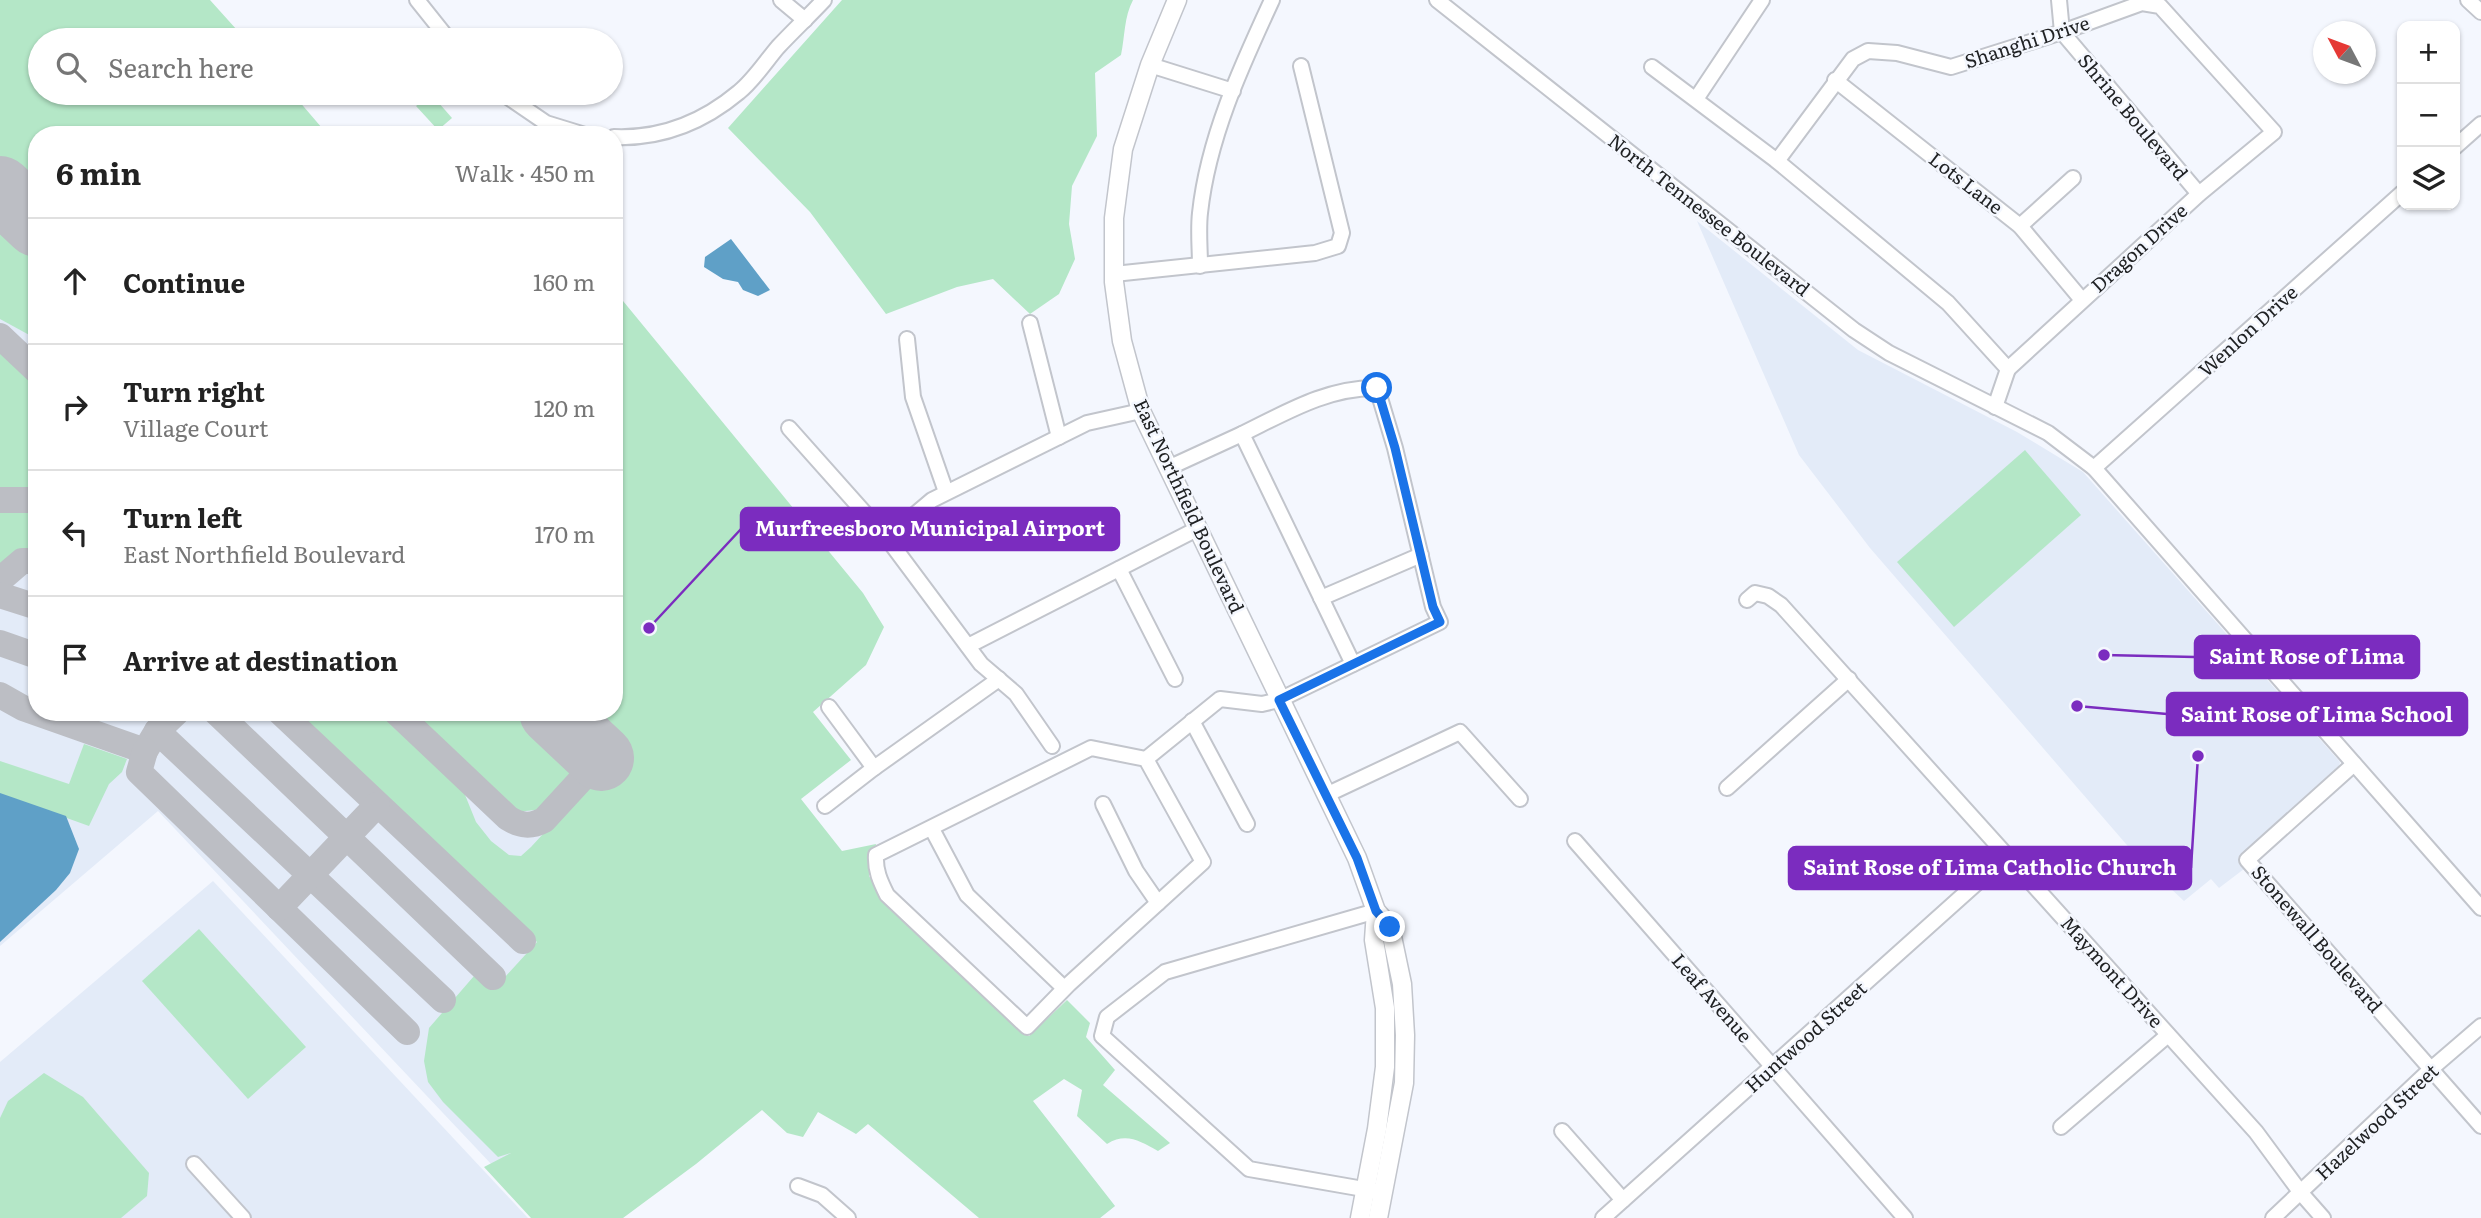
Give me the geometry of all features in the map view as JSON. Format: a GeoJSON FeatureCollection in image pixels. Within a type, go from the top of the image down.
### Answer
{"type":"FeatureCollection","features":[{"type":"Feature","properties":{"kind":"main road","name":"East Northfield Boulevard"},"geometry":{"type":"LineString","coordinates":[[1177,0],[1150,65],[1123,149],[1114,218],[1114,274],[1122,341],[1141,411],[1357,858],[1376,911],[1390,927],[1402,984],[1404,1083],[1378,1218]]}},
{"type":"Feature","properties":{"kind":"main road","name":"East Northfield Boulevard"},"geometry":{"type":"LineString","coordinates":[[1360,1218],[1377,1129],[1385,1067],[1385,1008],[1374,940],[1376,911]]}},
{"type":"Feature","properties":{"kind":"street"},"geometry":{"type":"LineString","coordinates":[[417,0],[439,28]]}},
{"type":"Feature","properties":{"kind":"street"},"geometry":{"type":"LineString","coordinates":[[782,0],[805,20]]}},
{"type":"Feature","properties":{"kind":"street"},"geometry":{"type":"LineString","coordinates":[[623,137],[640,138],[684,127],[741,91],[824,0]]}},
{"type":"Feature","properties":{"kind":"street"},"geometry":{"type":"LineString","coordinates":[[1200,266],[1200,214],[1209,156],[1245,60],[1272,0]]}},
{"type":"Feature","properties":{"kind":"street","name":"North Tennessee Boulevard"},"geometry":{"type":"LineString","coordinates":[[1437,0],[1854,330],[1889,352],[2048,433],[2094,468],[2481,908]]}},
{"type":"Feature","properties":{"kind":"street"},"geometry":{"type":"LineString","coordinates":[[1696,99],[1762,0]]}},
{"type":"Feature","properties":{"kind":"street"},"geometry":{"type":"LineString","coordinates":[[2059,0],[2062,32]]}},
{"type":"Feature","properties":{"kind":"street"},"geometry":{"type":"LineString","coordinates":[[2468,0],[2481,12]]}},
{"type":"Feature","properties":{"kind":"street","name":"Shanghi Drive"},"geometry":{"type":"LineString","coordinates":[[1777,160],[1835,80],[1853,59],[1868,51],[1897,53],[1951,67],[2142,3],[2160,6],[2274,132]]}},
{"type":"Feature","properties":{"kind":"street","name":"Shrine Boulevard"},"geometry":{"type":"LineString","coordinates":[[2062,32],[2199,194]]}},
{"type":"Feature","properties":{"kind":"street"},"geometry":{"type":"LineString","coordinates":[[1150,65],[1233,91]]}},
{"type":"Feature","properties":{"kind":"street"},"geometry":{"type":"LineString","coordinates":[[1114,274],[1315,253],[1338,246],[1342,233],[1301,66]]}},
{"type":"Feature","properties":{"kind":"street"},"geometry":{"type":"LineString","coordinates":[[1653,67],[1777,160],[1948,303],[2008,369],[1996,407]]}},
{"type":"Feature","properties":{"kind":"street","name":"Lots Lane"},"geometry":{"type":"LineString","coordinates":[[1835,80],[2020,226],[2082,300]]}},
{"type":"Feature","properties":{"kind":"street"},"geometry":{"type":"LineString","coordinates":[[520,105],[546,123],[556,126]]}},
{"type":"Feature","properties":{"kind":"street"},"geometry":{"type":"LineString","coordinates":[[2460,143],[2481,124]]}},
{"type":"Feature","properties":{"kind":"street","name":"Dragon Drive"},"geometry":{"type":"LineString","coordinates":[[2008,369],[2199,194],[2274,132]]}},
{"type":"Feature","properties":{"kind":"street"},"geometry":{"type":"LineString","coordinates":[[2020,226],[2073,178]]}},
{"type":"Feature","properties":{"kind":"street","name":"Wenlon Drive"},"geometry":{"type":"LineString","coordinates":[[2094,468],[2397,197]]}},
{"type":"Feature","properties":{"kind":"street"},"geometry":{"type":"LineString","coordinates":[[1030,323],[1059,437]]}},
{"type":"Feature","properties":{"kind":"street"},"geometry":{"type":"LineString","coordinates":[[908,339],[913,397],[946,492]]}},
{"type":"Feature","properties":{"kind":"street"},"geometry":{"type":"LineString","coordinates":[[1146,759],[1220,699],[1262,704],[1279,700],[1440,622],[1433,607],[1395,448],[1377,388],[1362,388],[1316,398],[1168,468]]}},
{"type":"Feature","properties":{"kind":"street"},"geometry":{"type":"LineString","coordinates":[[887,538],[932,500],[946,492],[1087,423],[1141,411]]}},
{"type":"Feature","properties":{"kind":"street"},"geometry":{"type":"LineString","coordinates":[[789,428],[887,538],[981,664],[1016,694],[1052,746]]}},
{"type":"Feature","properties":{"kind":"street"},"geometry":{"type":"LineString","coordinates":[[1242,434],[1353,664]]}},
{"type":"Feature","properties":{"kind":"street"},"geometry":{"type":"LineString","coordinates":[[968,646],[1197,528]]}},
{"type":"Feature","properties":{"kind":"street"},"geometry":{"type":"LineString","coordinates":[[1321,598],[1421,555]]}},
{"type":"Feature","properties":{"kind":"street"},"geometry":{"type":"LineString","coordinates":[[1118,569],[1175,679]]}},
{"type":"Feature","properties":{"kind":"street","name":"Maymont Drive"},"geometry":{"type":"LineString","coordinates":[[1748,600],[1755,593],[1768,596],[1781,605],[2256,1132],[2323,1218]]}},
{"type":"Feature","properties":{"kind":"street"},"geometry":{"type":"LineString","coordinates":[[825,806],[999,679]]}},
{"type":"Feature","properties":{"kind":"street"},"geometry":{"type":"LineString","coordinates":[[1727,788],[1849,679]]}},
{"type":"Feature","properties":{"kind":"street"},"geometry":{"type":"LineString","coordinates":[[829,707],[874,768]]}},
{"type":"Feature","properties":{"kind":"street"},"geometry":{"type":"LineString","coordinates":[[1192,721],[1247,824]]}},
{"type":"Feature","properties":{"kind":"street"},"geometry":{"type":"LineString","coordinates":[[1325,795],[1460,733],[1520,799]]}},
{"type":"Feature","properties":{"kind":"street"},"geometry":{"type":"LineString","coordinates":[[1091,748],[1146,759],[1203,862],[1064,988],[1027,1027],[887,895],[879,880],[875,866],[876,855],[932,829],[1091,748]]}},
{"type":"Feature","properties":{"kind":"street","name":"Stonewall Boulevard"},"geometry":{"type":"LineString","coordinates":[[2354,764],[2247,860],[2481,1126]]}},
{"type":"Feature","properties":{"kind":"street"},"geometry":{"type":"LineString","coordinates":[[1103,804],[1136,871],[1158,902]]}},
{"type":"Feature","properties":{"kind":"street"},"geometry":{"type":"LineString","coordinates":[[932,829],[967,895],[1064,988]]}},
{"type":"Feature","properties":{"kind":"street","name":"Leaf Avenue"},"geometry":{"type":"LineString","coordinates":[[1575,841],[1905,1218]]}},
{"type":"Feature","properties":{"kind":"street","name":"Huntwood Street"},"geometry":{"type":"LineString","coordinates":[[1602,1218],[1773,1068],[2008,855]]}},
{"type":"Feature","properties":{"kind":"street"},"geometry":{"type":"LineString","coordinates":[[1376,911],[1164,972],[1107,1017],[1102,1035],[1249,1169],[1383,1192]]}},
{"type":"Feature","properties":{"kind":"street","name":"Hazelwood Street"},"geometry":{"type":"LineString","coordinates":[[2273,1218],[2431,1069],[2481,1026]]}},
{"type":"Feature","properties":{"kind":"street"},"geometry":{"type":"LineString","coordinates":[[2060,1128],[2168,1035]]}},
{"type":"Feature","properties":{"kind":"street"},"geometry":{"type":"LineString","coordinates":[[1562,1131],[1623,1200]]}},
{"type":"Feature","properties":{"kind":"street"},"geometry":{"type":"LineString","coordinates":[[194,1164],[243,1218]]}},
{"type":"Feature","properties":{"kind":"street"},"geometry":{"type":"LineString","coordinates":[[798,1186],[822,1195],[848,1218]]}},
{"type":"Feature","properties":{"kind":"shaded area"},"geometry":{"type":"Polygon","coordinates":[[[0,0],[14,0],[32,28],[28,28],[28,105],[39,105],[38,126],[28,126],[28,721],[623,721],[623,714],[756,748],[1115,1206],[1100,1218],[808,1061],[542,1218],[158,811],[0,946],[0,0]]]}},
{"type":"Feature","properties":{"kind":"shaded area"},"geometry":{"type":"Polygon","coordinates":[[[1697,221],[1858,350],[2017,432],[2083,472],[2340,762],[2338,771],[2241,860],[2244,869],[2219,888],[2211,879],[2184,901],[2139,859],[1870,548],[1799,455],[1697,221]]]}},
{"type":"Feature","properties":{"kind":"shaded area"},"geometry":{"type":"Polygon","coordinates":[[[213,881],[528,1218],[0,1218],[0,1062],[213,881]]]}},
{"type":"Feature","properties":{"kind":"green space"},"geometry":{"type":"Polygon","coordinates":[[[0,0],[210,0],[235,28],[28,28],[28,105],[302,105],[320,126],[28,126],[28,182],[0,156],[0,0]]]}},
{"type":"Feature","properties":{"kind":"green space"},"geometry":{"type":"Polygon","coordinates":[[[842,0],[1133,0],[1126,20],[1121,55],[1095,73],[1097,136],[1072,186],[1069,224],[1075,259],[1059,294],[1030,314],[993,279],[957,287],[886,314],[810,212],[728,128],[842,0]]]}},
{"type":"Feature","properties":{"kind":"green space"},"geometry":{"type":"Polygon","coordinates":[[[441,105],[452,118],[443,126],[434,126],[416,106],[441,105]]]}},
{"type":"Feature","properties":{"kind":"green space"},"geometry":{"type":"Polygon","coordinates":[[[0,218],[28,244],[28,334],[0,319],[0,218]]]}},
{"type":"Feature","properties":{"kind":"green space"},"geometry":{"type":"Polygon","coordinates":[[[623,301],[863,593],[884,627],[866,665],[813,712],[851,760],[801,799],[842,851],[876,844],[869,876],[886,904],[1029,1036],[1067,1000],[1090,1023],[1086,1037],[1115,1070],[1103,1085],[1170,1143],[1158,1151],[1127,1138],[1107,1144],[1077,1116],[1082,1090],[1064,1079],[1033,1101],[1115,1206],[1100,1218],[979,1218],[868,1124],[856,1134],[818,1112],[803,1137],[787,1133],[762,1110],[696,1164],[623,1218],[531,1218],[484,1167],[511,1153],[498,1157],[443,1102],[428,1082],[424,1061],[429,1028],[474,976],[480,976],[494,989],[537,942],[303,721],[393,721],[461,785],[476,822],[491,841],[509,855],[521,856],[624,746],[598,721],[623,721],[623,301]]]}},
{"type":"Feature","properties":{"kind":"green space"},"geometry":{"type":"Polygon","coordinates":[[[0,349],[28,375],[28,491],[0,493],[0,349]]]}},
{"type":"Feature","properties":{"kind":"green space"},"geometry":{"type":"Polygon","coordinates":[[[2025,450],[2081,515],[1954,627],[1897,562],[2025,450]]]}},
{"type":"Feature","properties":{"kind":"green space"},"geometry":{"type":"Polygon","coordinates":[[[28,509],[28,550],[3,568],[0,567],[0,510],[28,509]]]}},
{"type":"Feature","properties":{"kind":"green space"},"geometry":{"type":"Polygon","coordinates":[[[418,721],[532,721],[571,758],[571,778],[545,809],[516,812],[418,721]]]}},
{"type":"Feature","properties":{"kind":"green space"},"geometry":{"type":"Polygon","coordinates":[[[84,744],[127,759],[122,772],[109,784],[89,826],[0,794],[0,761],[69,784],[84,744]]]}},
{"type":"Feature","properties":{"kind":"green space"},"geometry":{"type":"Polygon","coordinates":[[[199,929],[306,1047],[248,1099],[142,981],[199,929]]]}},
{"type":"Feature","properties":{"kind":"green space"},"geometry":{"type":"Polygon","coordinates":[[[44,1073],[83,1097],[149,1173],[147,1196],[121,1218],[0,1218],[0,1118],[8,1101],[44,1073]]]}},
{"type":"Feature","properties":{"kind":"water"},"geometry":{"type":"Polygon","coordinates":[[[731,239],[770,290],[758,296],[743,290],[738,282],[723,279],[704,267],[705,257],[731,239]]]}},
{"type":"Feature","properties":{"kind":"water"},"geometry":{"type":"Polygon","coordinates":[[[0,793],[66,816],[79,849],[70,873],[56,890],[0,942],[0,793]]]}},
{"type":"Feature","properties":{"kind":"taxiway"},"geometry":{"type":"LineString","coordinates":[[0,336],[28,362]]}},
{"type":"Feature","properties":{"kind":"taxiway"},"geometry":{"type":"LineString","coordinates":[[0,500],[28,500]]}},
{"type":"Feature","properties":{"kind":"taxiway"},"geometry":{"type":"LineString","coordinates":[[0,580],[22,561],[28,561]]}},
{"type":"Feature","properties":{"kind":"taxiway"},"geometry":{"type":"LineString","coordinates":[[0,595],[28,604]]}},
{"type":"Feature","properties":{"kind":"taxiway"},"geometry":{"type":"LineString","coordinates":[[0,643],[28,653]]}},
{"type":"Feature","properties":{"kind":"taxiway"},"geometry":{"type":"LineString","coordinates":[[0,695],[28,710]]}},
{"type":"Feature","properties":{"kind":"taxiway"},"geometry":{"type":"LineString","coordinates":[[60,721],[145,751],[157,731],[168,721]]}},
{"type":"Feature","properties":{"kind":"taxiway"},"geometry":{"type":"LineString","coordinates":[[225,721],[493,977]]}},
{"type":"Feature","properties":{"kind":"taxiway"},"geometry":{"type":"LineString","coordinates":[[290,721],[523,941]]}},
{"type":"Feature","properties":{"kind":"taxiway"},"geometry":{"type":"LineString","coordinates":[[406,721],[508,818],[522,824],[530,825],[544,820],[601,758]]}},
{"type":"Feature","properties":{"kind":"taxiway"},"geometry":{"type":"LineString","coordinates":[[157,731],[443,1000]]}},
{"type":"Feature","properties":{"kind":"taxiway"},"geometry":{"type":"LineString","coordinates":[[145,751],[139,772],[407,1032]]}},
{"type":"Feature","properties":{"kind":"taxiway"},"geometry":{"type":"LineString","coordinates":[[279,908],[377,805]]}},
{"type":"Feature","properties":{"kind":"runway"},"geometry":{"type":"LineString","coordinates":[[0,189],[28,215]]}},
{"type":"Feature","properties":{"kind":"runway"},"geometry":{"type":"LineString","coordinates":[[562,721],[601,758]]}},
{"type":"Feature","properties":{"kind":"place","name":"Murfreesboro Municipal Airport"},"geometry":{"type":"Point","coordinates":[649,628]}},
{"type":"Feature","properties":{"kind":"place","name":"Saint Rose of Lima"},"geometry":{"type":"Point","coordinates":[2104,655]}},
{"type":"Feature","properties":{"kind":"place","name":"Saint Rose of Lima School"},"geometry":{"type":"Point","coordinates":[2077,706]}},
{"type":"Feature","properties":{"kind":"place","name":"Saint Rose of Lima Catholic Church"},"geometry":{"type":"Point","coordinates":[2198,756]}},
{"type":"Feature","properties":{"kind":"route"},"geometry":{"type":"LineString","coordinates":[[1377,388],[1395,448],[1433,607],[1440,622],[1279,700],[1357,858],[1376,911],[1390,927]]}}]}
